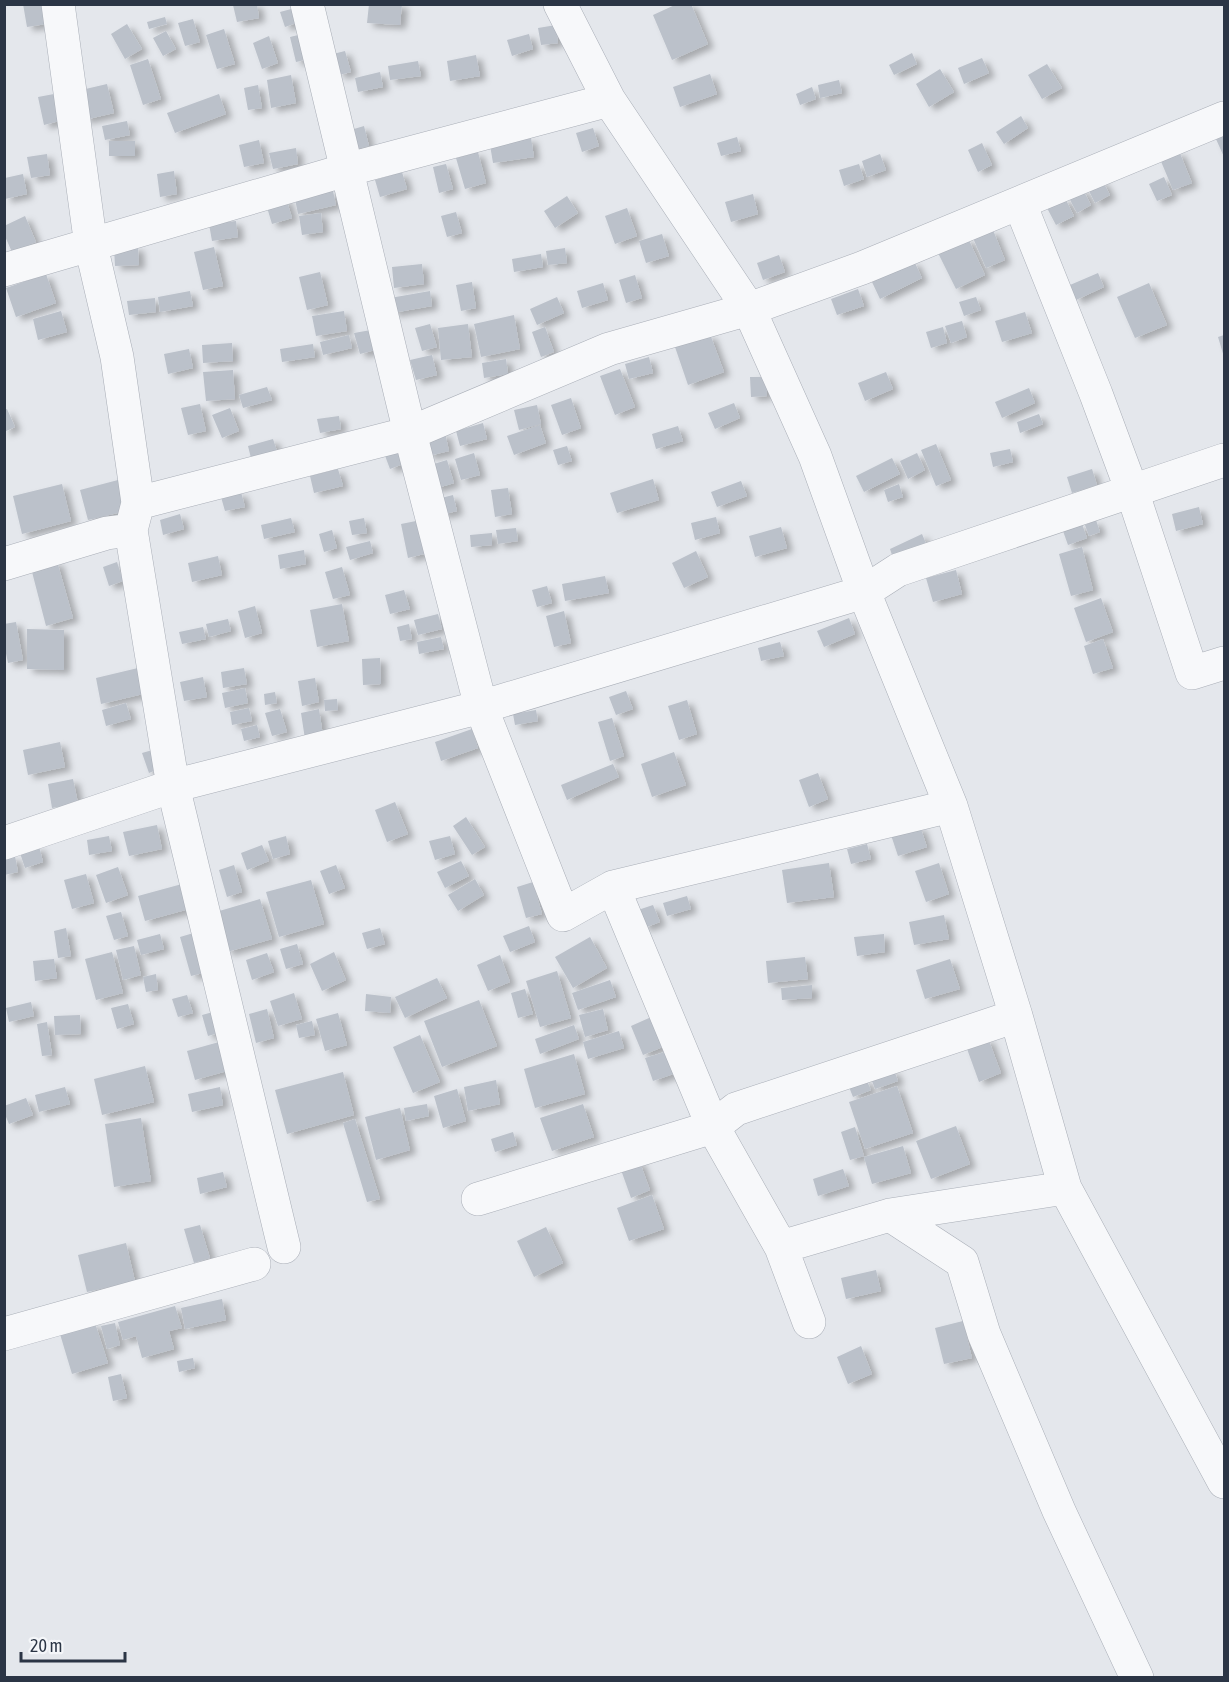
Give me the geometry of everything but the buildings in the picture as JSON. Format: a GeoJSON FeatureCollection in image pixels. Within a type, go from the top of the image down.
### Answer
{"type":"FeatureCollection","features":[{"type":"Feature","properties":{"kind":"street"},"geometry":{"type":"LineString","coordinates":[[58,4],[91,246],[117,357],[135,516],[173,786],[284,1247]]}},
{"type":"Feature","properties":{"kind":"street"},"geometry":{"type":"LineString","coordinates":[[307,4],[410,433],[481,707],[563,915],[613,887],[951,806]]}},
{"type":"Feature","properties":{"kind":"street"},"geometry":{"type":"LineString","coordinates":[[560,4],[609,100],[749,309],[815,456],[864,592],[951,806],[1016,1016],[1065,1188],[1224,1482]]}},
{"type":"Feature","properties":{"kind":"street"},"geometry":{"type":"LineString","coordinates":[[4,270],[346,170],[609,100]]}},
{"type":"Feature","properties":{"kind":"street"},"geometry":{"type":"LineString","coordinates":[[4,564],[107,533],[135,516],[410,433],[609,349],[749,309],[862,268],[1224,118]]}},
{"type":"Feature","properties":{"kind":"street"},"geometry":{"type":"LineString","coordinates":[[1020,204],[1096,394],[1132,492],[1192,673],[1224,663]]}},
{"type":"Feature","properties":{"kind":"street"},"geometry":{"type":"LineString","coordinates":[[4,843],[173,786],[481,707],[864,592],[898,570],[1224,460]]}},
{"type":"Feature","properties":{"kind":"street"},"geometry":{"type":"LineString","coordinates":[[613,887],[713,1127],[781,1247],[809,1322]]}},
{"type":"Feature","properties":{"kind":"street"},"geometry":{"type":"LineString","coordinates":[[477,1199],[713,1127],[736,1109],[1016,1016]]}},
{"type":"Feature","properties":{"kind":"street"},"geometry":{"type":"LineString","coordinates":[[781,1247],[890,1215],[1065,1188]]}},
{"type":"Feature","properties":{"kind":"street"},"geometry":{"type":"LineString","coordinates":[[890,1215],[962,1262],[984,1334],[1059,1511],[1137,1677]]}},
{"type":"Feature","properties":{"kind":"street"},"geometry":{"type":"LineString","coordinates":[[4,1334],[254,1264]]}}]}
